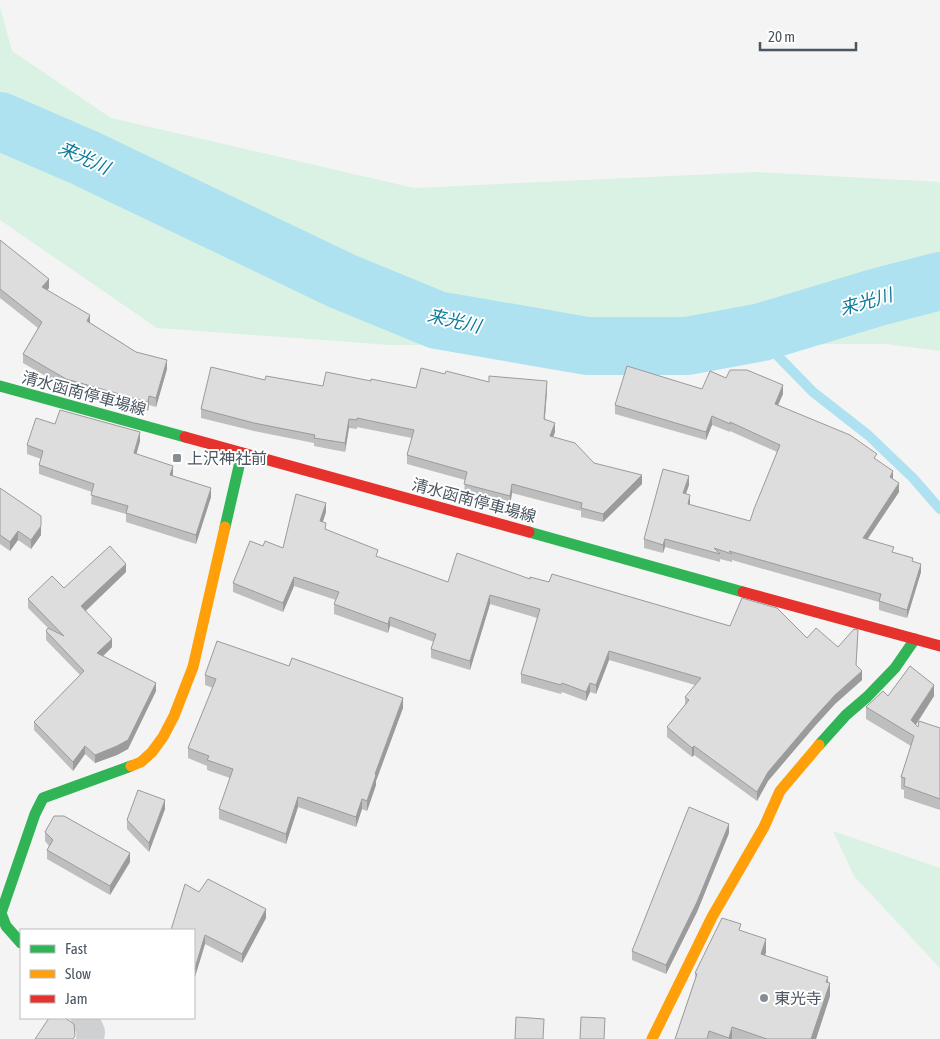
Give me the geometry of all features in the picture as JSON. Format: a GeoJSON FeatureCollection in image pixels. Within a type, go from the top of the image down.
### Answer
{"type":"FeatureCollection","features":[{"type":"Feature","properties":{"kind":"street","name":"清水函南停車場線"},"geometry":{"type":"LineString","coordinates":[[0,386],[940,646]]}},
{"type":"Feature","properties":{"kind":"street"},"geometry":{"type":"LineString","coordinates":[[20,943],[6,926],[1,913],[35,814],[43,798],[140,762],[152,752],[164,737],[174,716],[193,667],[242,453]]}},
{"type":"Feature","properties":{"kind":"street"},"geometry":{"type":"LineString","coordinates":[[652,1039],[712,917],[764,827],[780,790],[846,715],[867,697],[895,668],[915,639]]}},
{"type":"Feature","properties":{"kind":"street"},"geometry":{"type":"LineString","coordinates":[[85,1019],[91,1032],[90,1039]]}},
{"type":"Feature","properties":{"kind":"green space"},"geometry":{"type":"Polygon","coordinates":[[[0,7],[12,51],[111,118],[414,188],[757,172],[940,182],[940,351],[886,344],[390,345],[157,328],[0,220],[0,7]]]}},
{"type":"Feature","properties":{"kind":"green space"},"geometry":{"type":"Polygon","coordinates":[[[833,831],[940,868],[940,968],[854,876],[833,831]]]}},
{"type":"Feature","properties":{"kind":"building"},"geometry":{"type":"Polygon","coordinates":[[[0,240],[49,279],[42,287],[90,315],[87,321],[136,352],[167,360],[156,398],[149,396],[148,402],[66,379],[23,354],[42,322],[0,289],[0,240]]]}},
{"type":"Feature","properties":{"kind":"building"},"geometry":{"type":"Polygon","coordinates":[[[627,366],[702,389],[710,371],[726,378],[730,370],[747,370],[783,385],[775,404],[850,435],[877,454],[874,458],[893,471],[890,477],[899,483],[863,538],[894,547],[892,552],[913,558],[912,561],[921,564],[907,610],[879,601],[881,594],[729,551],[732,554],[714,548],[720,554],[665,539],[663,545],[644,539],[663,469],[689,476],[683,493],[690,495],[688,504],[750,521],[780,445],[730,422],[730,424],[712,416],[706,432],[615,405],[627,366]]]}},
{"type":"Feature","properties":{"kind":"building"},"geometry":{"type":"Polygon","coordinates":[[[211,367],[265,380],[266,376],[323,386],[326,372],[416,388],[421,368],[445,374],[446,371],[489,382],[489,376],[547,381],[544,419],[555,423],[550,436],[575,443],[594,463],[642,475],[603,514],[581,508],[582,503],[512,484],[510,496],[464,484],[467,472],[407,455],[414,430],[357,418],[357,420],[349,419],[345,443],[314,438],[315,435],[254,423],[201,409],[211,367]]]}},
{"type":"Feature","properties":{"kind":"building"},"geometry":{"type":"Polygon","coordinates":[[[60,410],[140,432],[134,453],[173,466],[170,475],[211,488],[196,535],[126,513],[128,506],[91,495],[94,484],[39,465],[43,451],[27,445],[36,418],[55,424],[60,410]]]}},
{"type":"Feature","properties":{"kind":"building"},"geometry":{"type":"Polygon","coordinates":[[[0,488],[41,516],[41,526],[31,540],[18,531],[10,542],[0,535],[0,488]]]}},
{"type":"Feature","properties":{"kind":"building"},"geometry":{"type":"Polygon","coordinates":[[[296,494],[326,503],[320,521],[326,523],[325,529],[378,550],[376,556],[448,582],[457,553],[530,579],[530,577],[549,582],[552,574],[730,626],[742,598],[777,608],[807,638],[816,628],[838,647],[854,629],[858,630],[856,665],[862,671],[835,695],[814,718],[768,772],[757,792],[694,746],[692,748],[667,727],[689,700],[685,697],[701,678],[609,651],[596,685],[590,683],[586,692],[562,683],[561,685],[521,674],[540,609],[490,595],[470,661],[431,649],[436,634],[390,617],[388,624],[334,604],[339,592],[294,577],[283,603],[233,583],[250,541],[263,546],[265,541],[283,548],[296,494]]]}},
{"type":"Feature","properties":{"kind":"building"},"geometry":{"type":"Polygon","coordinates":[[[110,546],[126,564],[81,606],[112,639],[97,653],[156,683],[128,740],[95,755],[85,746],[73,762],[34,722],[84,671],[46,631],[48,628],[64,636],[28,599],[52,576],[64,588],[110,546]]]}},
{"type":"Feature","properties":{"kind":"building"},"geometry":{"type":"Polygon","coordinates":[[[217,641],[289,666],[292,658],[403,698],[367,801],[362,799],[356,817],[298,797],[286,834],[219,809],[233,769],[207,760],[209,756],[188,748],[216,679],[205,675],[217,641]]]}},
{"type":"Feature","properties":{"kind":"building"},"geometry":{"type":"Polygon","coordinates":[[[910,666],[934,685],[911,720],[918,727],[919,721],[940,728],[940,799],[904,786],[905,778],[901,777],[914,736],[866,707],[883,691],[888,696],[910,666]]]}},
{"type":"Feature","properties":{"kind":"building"},"geometry":{"type":"Polygon","coordinates":[[[138,790],[165,800],[149,843],[127,820],[138,790]]]}},
{"type":"Feature","properties":{"kind":"building"},"geometry":{"type":"Polygon","coordinates":[[[689,807],[729,824],[697,902],[666,965],[632,951],[689,807]]]}},
{"type":"Feature","properties":{"kind":"building"},"geometry":{"type":"Polygon","coordinates":[[[54,816],[64,816],[130,853],[110,886],[47,850],[53,840],[45,832],[54,816]]]}},
{"type":"Feature","properties":{"kind":"building"},"geometry":{"type":"Polygon","coordinates":[[[208,879],[266,909],[242,954],[205,935],[195,968],[195,929],[171,929],[185,884],[199,892],[208,879]]]}},
{"type":"Feature","properties":{"kind":"building"},"geometry":{"type":"Polygon","coordinates":[[[722,918],[741,924],[739,930],[766,939],[761,954],[828,977],[826,982],[830,983],[811,1039],[767,1039],[732,1027],[729,1038],[709,1031],[707,1039],[675,1039],[697,974],[695,973],[722,918]]]}},
{"type":"Feature","properties":{"kind":"building"},"geometry":{"type":"Polygon","coordinates":[[[516,1017],[544,1019],[543,1039],[515,1039],[516,1017]]]}},
{"type":"Feature","properties":{"kind":"building"},"geometry":{"type":"Polygon","coordinates":[[[581,1017],[605,1018],[604,1039],[580,1039],[581,1017]]]}},
{"type":"Feature","properties":{"kind":"building"},"geometry":{"type":"Polygon","coordinates":[[[48,1019],[66,1019],[74,1024],[75,1036],[73,1039],[35,1039],[48,1019]]]}},
{"type":"Feature","properties":{"kind":"waterway","name":"来光川"},"geometry":{"type":"LineString","coordinates":[[0,121],[85,158],[342,281],[437,320],[587,346],[687,346],[762,332],[878,297],[940,281]]}},
{"type":"Feature","properties":{"kind":"waterway"},"geometry":{"type":"LineString","coordinates":[[762,332],[772,350],[813,392],[868,435],[913,478],[940,509]]}},
{"type":"Feature","properties":{"kind":"traffic: fast"},"geometry":{"type":"LineString","coordinates":[[0,386],[185,437]]}},
{"type":"Feature","properties":{"kind":"traffic: fast"},"geometry":{"type":"LineString","coordinates":[[225,527],[242,453]]}},
{"type":"Feature","properties":{"kind":"traffic: fast"},"geometry":{"type":"LineString","coordinates":[[529,532],[743,592]]}},
{"type":"Feature","properties":{"kind":"traffic: fast"},"geometry":{"type":"LineString","coordinates":[[819,745],[846,715],[867,697],[895,668],[915,639]]}},
{"type":"Feature","properties":{"kind":"traffic: fast"},"geometry":{"type":"LineString","coordinates":[[20,942],[6,926],[1,913],[35,814],[43,798],[131,766]]}},
{"type":"Feature","properties":{"kind":"traffic: slow"},"geometry":{"type":"LineString","coordinates":[[131,766],[141,762],[152,752],[163,737],[174,716],[193,667],[225,527]]}},
{"type":"Feature","properties":{"kind":"traffic: slow"},"geometry":{"type":"LineString","coordinates":[[652,1039],[712,917],[764,827],[780,791],[819,745]]}},
{"type":"Feature","properties":{"kind":"traffic: jam"},"geometry":{"type":"LineString","coordinates":[[185,437],[529,532]]}},
{"type":"Feature","properties":{"kind":"traffic: jam"},"geometry":{"type":"LineString","coordinates":[[743,592],[940,646]]}},
{"type":"Feature","properties":{"kind":"place","name":"上沢神社前"},"geometry":{"type":"Point","coordinates":[177,458]}},
{"type":"Feature","properties":{"kind":"place","name":"東光寺"},"geometry":{"type":"Point","coordinates":[764,998]}}]}
